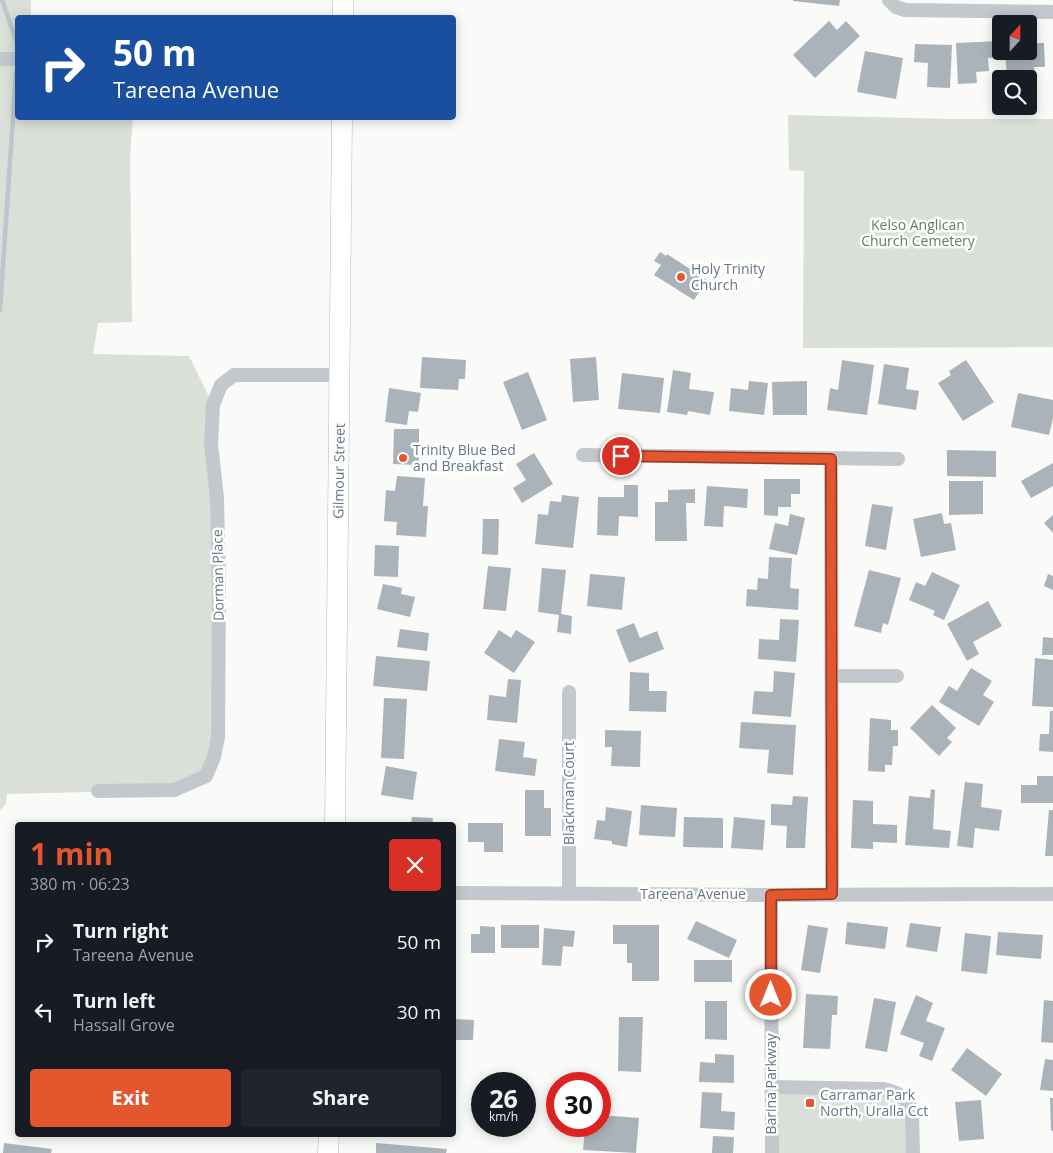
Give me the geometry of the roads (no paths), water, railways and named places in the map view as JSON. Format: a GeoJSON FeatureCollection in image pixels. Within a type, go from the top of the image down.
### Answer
{"type":"FeatureCollection","features":[{"type":"Feature","properties":{"kind":"main road"},"geometry":{"type":"LineString","coordinates":[[343,0],[343,15]]}},
{"type":"Feature","properties":{"kind":"main road","name":"Gilmour Street"},"geometry":{"type":"LineString","coordinates":[[335,822],[342,120]]}},
{"type":"Feature","properties":{"kind":"main road"},"geometry":{"type":"LineString","coordinates":[[328,1137],[328,1153]]}},
{"type":"Feature","properties":{"kind":"street"},"geometry":{"type":"LineString","coordinates":[[889,0],[905,10],[1053,12]]}},
{"type":"Feature","properties":{"kind":"street"},"geometry":{"type":"LineString","coordinates":[[0,59],[15,59]]}},
{"type":"Feature","properties":{"kind":"street","name":"Dorman Place"},"geometry":{"type":"LineString","coordinates":[[98,791],[174,790],[206,776],[214,757],[218,738],[219,587],[216,498],[211,444],[213,405],[221,385],[234,375],[340,376]]}},
{"type":"Feature","properties":{"kind":"street"},"geometry":{"type":"LineString","coordinates":[[583,456],[898,459]]}},
{"type":"Feature","properties":{"kind":"street"},"geometry":{"type":"LineString","coordinates":[[831,459],[832,894]]}},
{"type":"Feature","properties":{"kind":"street"},"geometry":{"type":"LineString","coordinates":[[832,676],[898,676]]}},
{"type":"Feature","properties":{"kind":"street","name":"Blackman Court"},"geometry":{"type":"LineString","coordinates":[[569,692],[569,894]]}},
{"type":"Feature","properties":{"kind":"street","name":"Tareena Avenue"},"geometry":{"type":"LineString","coordinates":[[456,893],[1053,894]]}},
{"type":"Feature","properties":{"kind":"street","name":"Barina Parkway"},"geometry":{"type":"LineString","coordinates":[[771,895],[772,1153]]}},
{"type":"Feature","properties":{"kind":"street"},"geometry":{"type":"LineString","coordinates":[[772,1087],[883,1089],[897,1093],[910,1104],[912,1110],[913,1153]]}},
{"type":"Feature","properties":{"kind":"waterway"},"geometry":{"type":"LineString","coordinates":[[2,0],[15,37]]}},
{"type":"Feature","properties":{"kind":"waterway"},"geometry":{"type":"LineString","coordinates":[[0,310],[15,88]]}},
{"type":"Feature","properties":{"kind":"place","name":"Holy Trinity Church"},"geometry":{"type":"Point","coordinates":[681,277]}},
{"type":"Feature","properties":{"kind":"place","name":"Trinity Blue Bed and Breakfast"},"geometry":{"type":"Point","coordinates":[403,458]}},
{"type":"Feature","properties":{"kind":"place","name":"Carramar Park North, Uralla Cct"},"geometry":{"type":"Point","coordinates":[810,1103]}},
{"type":"Feature","properties":{"kind":"park label","name":"Kelso Anglican Church Cemetery"},"geometry":{"type":"Point","coordinates":[918,234]}}]}
